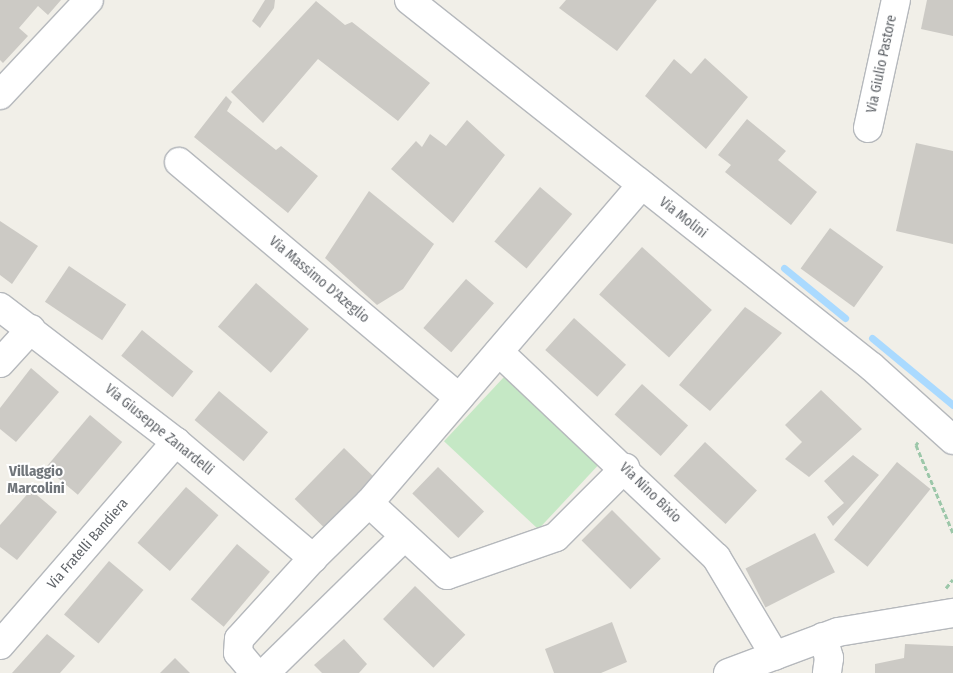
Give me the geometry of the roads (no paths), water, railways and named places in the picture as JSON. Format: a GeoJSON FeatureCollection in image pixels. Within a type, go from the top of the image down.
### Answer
{"type":"FeatureCollection","features":[{"type":"Feature","properties":{"kind":"street"},"geometry":{"type":"LineString","coordinates":[[0,95],[89,0]]}},
{"type":"Feature","properties":{"kind":"street","name":"Via Molini"},"geometry":{"type":"LineString","coordinates":[[408,0],[872,367],[953,440]]}},
{"type":"Feature","properties":{"kind":"street","name":"Via Giulio Pastore"},"geometry":{"type":"LineString","coordinates":[[868,128],[896,0]]}},
{"type":"Feature","properties":{"kind":"street","name":"Via Massimo D'Azeglio"},"geometry":{"type":"LineString","coordinates":[[179,162],[459,398]]}},
{"type":"Feature","properties":{"kind":"street"},"geometry":{"type":"LineString","coordinates":[[255,673],[238,653],[239,640],[313,558],[369,503],[642,185]]}},
{"type":"Feature","properties":{"kind":"street","name":"Via Giuseppe Zanardelli"},"geometry":{"type":"LineString","coordinates":[[0,307],[176,442],[313,558]]}},
{"type":"Feature","properties":{"kind":"street"},"geometry":{"type":"LineString","coordinates":[[0,363],[31,329]]}},
{"type":"Feature","properties":{"kind":"street","name":"Via Nino Bixio"},"geometry":{"type":"LineString","coordinates":[[499,352],[625,468],[716,557],[775,656]]}},
{"type":"Feature","properties":{"kind":"street","name":"Via Fratelli Bandiera"},"geometry":{"type":"LineString","coordinates":[[0,645],[176,442]]}},
{"type":"Feature","properties":{"kind":"street"},"geometry":{"type":"LineString","coordinates":[[369,503],[446,575],[556,537],[625,468]]}},
{"type":"Feature","properties":{"kind":"street"},"geometry":{"type":"LineString","coordinates":[[265,673],[404,537]]}},
{"type":"Feature","properties":{"kind":"street"},"geometry":{"type":"LineString","coordinates":[[728,673],[823,636],[882,623],[953,613]]}},
{"type":"Feature","properties":{"kind":"street"},"geometry":{"type":"LineString","coordinates":[[823,636],[829,658],[827,673]]}},
{"type":"Feature","properties":{"kind":"waterway"},"geometry":{"type":"LineString","coordinates":[[784,268],[845,318]]}},
{"type":"Feature","properties":{"kind":"waterway"},"geometry":{"type":"LineString","coordinates":[[872,338],[953,405]]}},
{"type":"Feature","properties":{"kind":"district","name":"Villaggio Marcolini"},"geometry":{"type":"Point","coordinates":[36,480]}}]}
